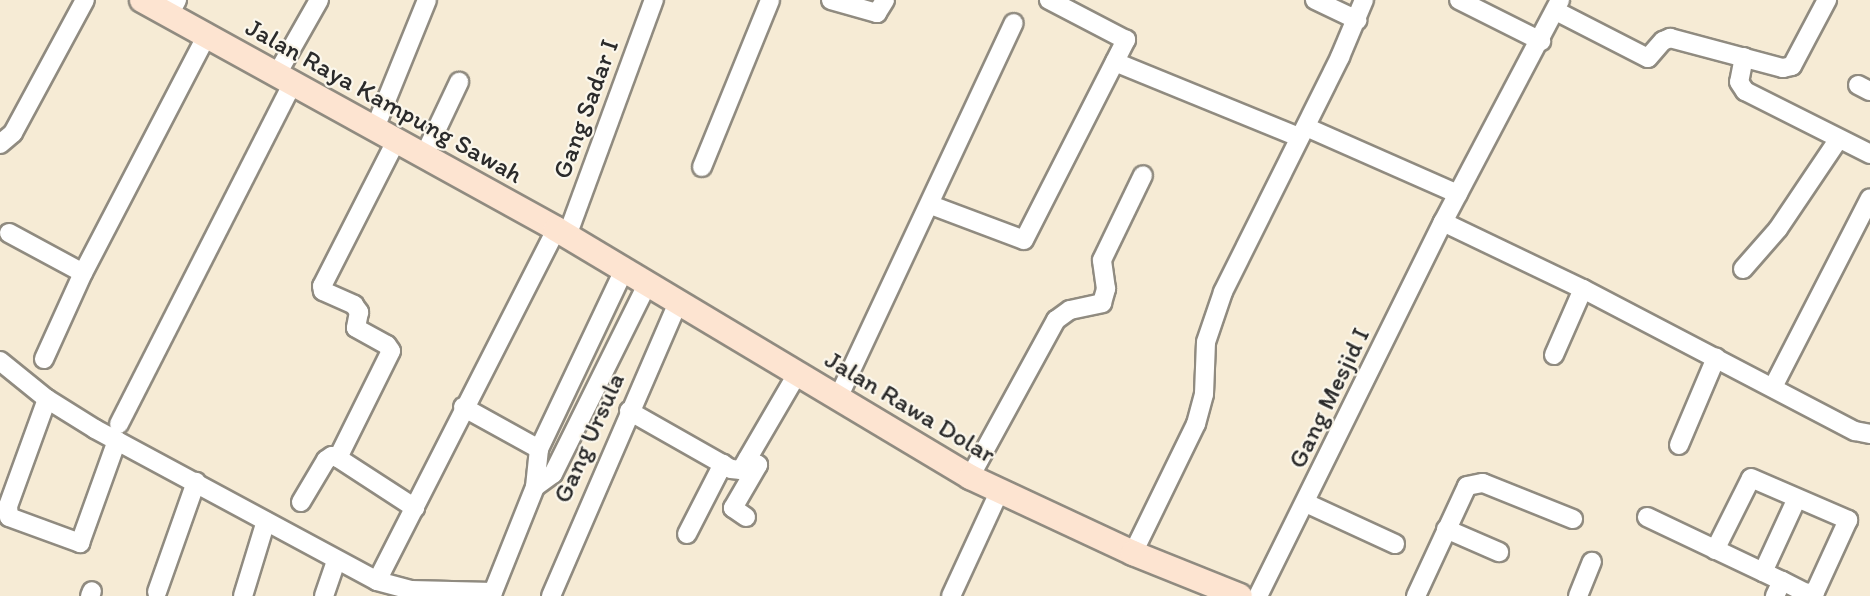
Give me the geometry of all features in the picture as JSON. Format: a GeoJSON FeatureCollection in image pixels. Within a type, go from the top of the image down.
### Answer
{"type":"FeatureCollection","features":[{"type":"Feature","properties":{"kind":"street"},"geometry":{"type":"LineString","coordinates":[[1,144],[13,133],[85,0]]}},
{"type":"Feature","properties":{"kind":"street","name":"Jalan Raya Kampung Sawah"},"geometry":{"type":"LineString","coordinates":[[142,0],[173,8],[207,36],[425,154],[562,233]]}},
{"type":"Feature","properties":{"kind":"street"},"geometry":{"type":"LineString","coordinates":[[47,399],[8,506],[9,517],[75,543],[82,541],[118,432],[285,78],[319,0]]}},
{"type":"Feature","properties":{"kind":"street"},"geometry":{"type":"LineString","coordinates":[[375,128],[427,0]]}},
{"type":"Feature","properties":{"kind":"street","name":"Gang Sadar I"},"geometry":{"type":"LineString","coordinates":[[377,581],[463,407],[562,233],[654,0]]}},
{"type":"Feature","properties":{"kind":"street"},"geometry":{"type":"LineString","coordinates":[[702,167],[771,0]]}},
{"type":"Feature","properties":{"kind":"street"},"geometry":{"type":"LineString","coordinates":[[831,0],[877,13],[885,0]]}},
{"type":"Feature","properties":{"kind":"street"},"geometry":{"type":"LineString","coordinates":[[931,205],[1024,240],[1126,40],[1049,0]]}},
{"type":"Feature","properties":{"kind":"street"},"geometry":{"type":"LineString","coordinates":[[1316,0],[1357,20]]}},
{"type":"Feature","properties":{"kind":"street"},"geometry":{"type":"LineString","coordinates":[[1133,553],[1196,423],[1204,394],[1203,366],[1212,317],[1357,20],[1364,0]]}},
{"type":"Feature","properties":{"kind":"street"},"geometry":{"type":"LineString","coordinates":[[1459,0],[1541,40]]}},
{"type":"Feature","properties":{"kind":"street"},"geometry":{"type":"LineString","coordinates":[[1558,6],[1648,58],[1663,41],[1670,39],[1783,68],[1792,66],[1827,0]]}},
{"type":"Feature","properties":{"kind":"street","name":"Gang Mesjid I"},"geometry":{"type":"LineString","coordinates":[[1258,596],[1443,222],[1558,6]]}},
{"type":"Feature","properties":{"kind":"street"},"geometry":{"type":"LineString","coordinates":[[838,398],[931,205],[1014,23]]}},
{"type":"Feature","properties":{"kind":"street"},"geometry":{"type":"LineString","coordinates":[[44,359],[83,273],[207,36]]}},
{"type":"Feature","properties":{"kind":"street"},"geometry":{"type":"LineString","coordinates":[[1744,57],[1738,82],[1745,91],[1838,140],[1870,154]]}},
{"type":"Feature","properties":{"kind":"street"},"geometry":{"type":"LineString","coordinates":[[1115,62],[1303,132],[1458,194]]}},
{"type":"Feature","properties":{"kind":"street"},"geometry":{"type":"LineString","coordinates":[[425,154],[459,82]]}},
{"type":"Feature","properties":{"kind":"street"},"geometry":{"type":"LineString","coordinates":[[338,458],[391,351],[387,345],[356,328],[359,312],[354,305],[322,291],[322,286],[397,139]]}},
{"type":"Feature","properties":{"kind":"street"},"geometry":{"type":"LineString","coordinates":[[1743,269],[1778,229],[1838,140]]}},
{"type":"Feature","properties":{"kind":"street"},"geometry":{"type":"LineString","coordinates":[[970,477],[1056,320],[1070,310],[1102,303],[1106,289],[1102,260],[1143,175]]}},
{"type":"Feature","properties":{"kind":"street"},"geometry":{"type":"LineString","coordinates":[[1773,387],[1870,198]]}},
{"type":"Feature","properties":{"kind":"street"},"geometry":{"type":"LineString","coordinates":[[1443,222],[1583,289],[1855,431],[1870,434]]}},
{"type":"Feature","properties":{"kind":"street"},"geometry":{"type":"LineString","coordinates":[[9,233],[83,273]]}},
{"type":"Feature","properties":{"kind":"street","name":"Jalan Rawa Dolar"},"geometry":{"type":"LineString","coordinates":[[562,233],[970,477],[1133,553],[1240,596]]}},
{"type":"Feature","properties":{"kind":"street"},"geometry":{"type":"LineString","coordinates":[[0,361],[47,399],[118,432],[196,482],[336,561],[377,581],[410,593],[492,594],[535,487],[539,449],[624,270]]}},
{"type":"Feature","properties":{"kind":"street"},"geometry":{"type":"LineString","coordinates":[[535,487],[553,474],[648,283]]}},
{"type":"Feature","properties":{"kind":"street"},"geometry":{"type":"LineString","coordinates":[[1554,355],[1583,289]]}},
{"type":"Feature","properties":{"kind":"street","name":"Gang Ursula"},"geometry":{"type":"LineString","coordinates":[[551,596],[678,302]]}},
{"type":"Feature","properties":{"kind":"street"},"geometry":{"type":"LineString","coordinates":[[1679,445],[1716,358]]}},
{"type":"Feature","properties":{"kind":"street"},"geometry":{"type":"LineString","coordinates":[[629,411],[723,464],[741,470],[797,374]]}},
{"type":"Feature","properties":{"kind":"street"},"geometry":{"type":"LineString","coordinates":[[463,407],[539,449]]}},
{"type":"Feature","properties":{"kind":"street"},"geometry":{"type":"LineString","coordinates":[[302,502],[326,460],[332,456],[415,508]]}},
{"type":"Feature","properties":{"kind":"street"},"geometry":{"type":"LineString","coordinates":[[746,517],[733,508],[758,465],[748,459]]}},
{"type":"Feature","properties":{"kind":"street"},"geometry":{"type":"LineString","coordinates":[[687,534],[723,464]]}},
{"type":"Feature","properties":{"kind":"street"},"geometry":{"type":"LineString","coordinates":[[1647,517],[1715,550],[1763,572],[1778,589],[1806,593],[1815,592],[1849,524],[1848,520],[1751,478],[1715,550]]}},
{"type":"Feature","properties":{"kind":"street"},"geometry":{"type":"LineString","coordinates":[[157,592],[196,482]]}},
{"type":"Feature","properties":{"kind":"street"},"geometry":{"type":"LineString","coordinates":[[1416,596],[1462,492],[1474,483],[1483,483],[1573,519]]}},
{"type":"Feature","properties":{"kind":"street"},"geometry":{"type":"LineString","coordinates":[[951,596],[999,492]]}},
{"type":"Feature","properties":{"kind":"street"},"geometry":{"type":"LineString","coordinates":[[1763,572],[1797,498]]}},
{"type":"Feature","properties":{"kind":"street"},"geometry":{"type":"LineString","coordinates":[[1306,503],[1395,544]]}},
{"type":"Feature","properties":{"kind":"street"},"geometry":{"type":"LineString","coordinates":[[243,596],[266,521]]}},
{"type":"Feature","properties":{"kind":"street"},"geometry":{"type":"LineString","coordinates":[[1446,529],[1499,552]]}},
{"type":"Feature","properties":{"kind":"street"},"geometry":{"type":"LineString","coordinates":[[324,596],[336,561]]}},
{"type":"Feature","properties":{"kind":"street"},"geometry":{"type":"LineString","coordinates":[[1578,596],[1593,562]]}}]}
